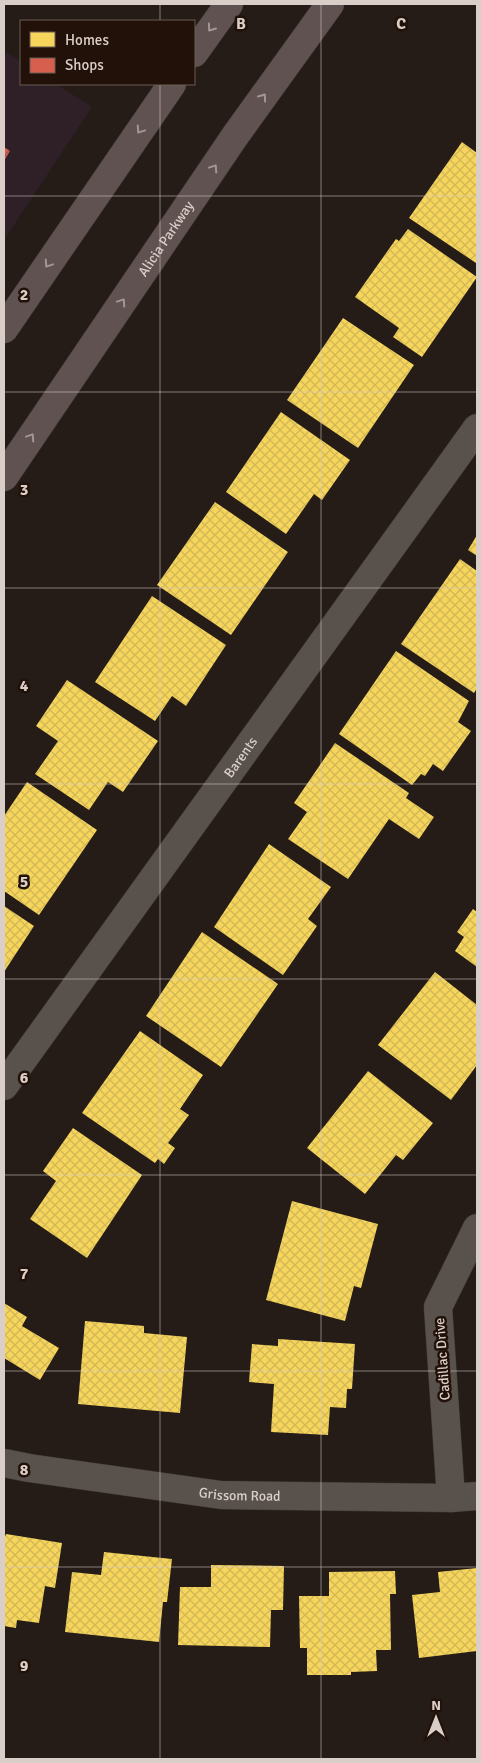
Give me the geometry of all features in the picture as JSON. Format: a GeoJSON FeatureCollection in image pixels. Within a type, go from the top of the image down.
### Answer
{"type":"FeatureCollection","features":[{"type":"Feature","properties":{"kind":"main road"},"geometry":{"type":"LineString","coordinates":[[195,52],[229,4]]}},
{"type":"Feature","properties":{"kind":"main road","name":"Alicia Parkway"},"geometry":{"type":"LineString","coordinates":[[4,477],[235,136],[330,4]]}},
{"type":"Feature","properties":{"kind":"main road"},"geometry":{"type":"LineString","coordinates":[[4,329],[171,85]]}},
{"type":"Feature","properties":{"kind":"street","name":"Barents"},"geometry":{"type":"LineString","coordinates":[[4,1086],[477,428]]}},
{"type":"Feature","properties":{"kind":"street","name":"Cadillac Drive"},"geometry":{"type":"LineString","coordinates":[[464,1497],[438,1307],[477,1228]]}},
{"type":"Feature","properties":{"kind":"street","name":"Grissom Road"},"geometry":{"type":"LineString","coordinates":[[4,1462],[29,1468],[221,1495],[464,1497]]}},
{"type":"Feature","properties":{"kind":"shaded area"},"geometry":{"type":"Polygon","coordinates":[[[4,51],[20,61],[20,85],[58,85],[92,107],[4,240],[4,51]]]}},
{"type":"Feature","properties":{"kind":"building: Homes"},"geometry":{"type":"Polygon","coordinates":[[[462,142],[477,153],[476,263],[409,218],[462,142]]]}},
{"type":"Feature","properties":{"kind":"building: Homes"},"geometry":{"type":"Polygon","coordinates":[[[408,229],[477,277],[422,357],[393,337],[399,328],[355,297],[396,239],[399,241],[408,229]]]}},
{"type":"Feature","properties":{"kind":"building: Homes"},"geometry":{"type":"Polygon","coordinates":[[[343,318],[414,365],[358,448],[287,400],[343,318]]]}},
{"type":"Feature","properties":{"kind":"building: Homes"},"geometry":{"type":"Polygon","coordinates":[[[281,412],[350,460],[322,500],[314,494],[286,534],[226,492],[281,412]]]}},
{"type":"Feature","properties":{"kind":"building: Homes"},"geometry":{"type":"Polygon","coordinates":[[[215,502],[288,552],[231,635],[157,585],[215,502]]]}},
{"type":"Feature","properties":{"kind":"building: Homes"},"geometry":{"type":"Polygon","coordinates":[[[477,535],[477,556],[468,550],[477,535]]]}},
{"type":"Feature","properties":{"kind":"building: Homes"},"geometry":{"type":"Polygon","coordinates":[[[460,559],[477,571],[477,688],[474,693],[401,644],[460,559]]]}},
{"type":"Feature","properties":{"kind":"building: Homes"},"geometry":{"type":"Polygon","coordinates":[[[152,596],[226,645],[186,706],[172,696],[155,721],[95,682],[152,596]]]}},
{"type":"Feature","properties":{"kind":"building: Homes"},"geometry":{"type":"Polygon","coordinates":[[[396,651],[469,701],[458,722],[471,731],[443,771],[433,764],[425,776],[421,774],[412,785],[339,734],[396,651]]]}},
{"type":"Feature","properties":{"kind":"building: Homes"},"geometry":{"type":"Polygon","coordinates":[[[67,680],[158,741],[123,792],[108,782],[89,810],[35,774],[58,741],[36,726],[67,680]]]}},
{"type":"Feature","properties":{"kind":"building: Homes"},"geometry":{"type":"Polygon","coordinates":[[[335,743],[409,793],[406,798],[434,817],[419,839],[389,819],[348,879],[288,839],[307,812],[294,803],[335,743]]]}},
{"type":"Feature","properties":{"kind":"building: Homes"},"geometry":{"type":"Polygon","coordinates":[[[27,782],[97,830],[39,915],[4,891],[4,816],[27,782]]]}},
{"type":"Feature","properties":{"kind":"building: Homes"},"geometry":{"type":"Polygon","coordinates":[[[269,844],[331,887],[308,919],[317,926],[283,975],[214,927],[269,844]]]}},
{"type":"Feature","properties":{"kind":"building: Homes"},"geometry":{"type":"Polygon","coordinates":[[[4,906],[34,926],[4,972],[4,906]]]}},
{"type":"Feature","properties":{"kind":"building: Homes"},"geometry":{"type":"Polygon","coordinates":[[[473,909],[477,912],[477,967],[455,951],[464,937],[457,932],[473,909]]]}},
{"type":"Feature","properties":{"kind":"building: Homes"},"geometry":{"type":"Polygon","coordinates":[[[202,932],[278,984],[221,1067],[146,1016],[202,932]]]}},
{"type":"Feature","properties":{"kind":"building: Homes"},"geometry":{"type":"Polygon","coordinates":[[[435,972],[477,1005],[477,1065],[451,1100],[378,1045],[435,972]]]}},
{"type":"Feature","properties":{"kind":"building: Homes"},"geometry":{"type":"Polygon","coordinates":[[[140,1031],[203,1075],[180,1109],[189,1115],[168,1143],[175,1148],[164,1164],[158,1159],[155,1163],[82,1113],[140,1031]]]}},
{"type":"Feature","properties":{"kind":"building: Homes"},"geometry":{"type":"Polygon","coordinates":[[[368,1071],[433,1123],[403,1160],[396,1155],[365,1194],[307,1148],[368,1071]]]}},
{"type":"Feature","properties":{"kind":"building: Homes"},"geometry":{"type":"Polygon","coordinates":[[[73,1128],[142,1175],[87,1258],[30,1219],[56,1181],[43,1171],[73,1128]]]}},
{"type":"Feature","properties":{"kind":"building: Homes"},"geometry":{"type":"Polygon","coordinates":[[[292,1201],[378,1224],[361,1288],[354,1286],[345,1321],[266,1300],[292,1201]]]}},
{"type":"Feature","properties":{"kind":"building: Homes"},"geometry":{"type":"Polygon","coordinates":[[[4,1303],[27,1317],[22,1326],[59,1348],[40,1380],[4,1358],[4,1303]]]}},
{"type":"Feature","properties":{"kind":"building: Homes"},"geometry":{"type":"Polygon","coordinates":[[[85,1321],[144,1326],[144,1333],[187,1337],[180,1413],[78,1404],[85,1321]]]}},
{"type":"Feature","properties":{"kind":"building: Homes"},"geometry":{"type":"Polygon","coordinates":[[[278,1339],[355,1344],[352,1389],[347,1389],[346,1408],[330,1407],[328,1435],[271,1432],[274,1384],[249,1382],[252,1344],[278,1346],[278,1339]]]}},
{"type":"Feature","properties":{"kind":"building: Homes"},"geometry":{"type":"Polygon","coordinates":[[[6,1534],[62,1543],[55,1588],[45,1586],[39,1623],[17,1620],[16,1628],[4,1626],[4,1539],[6,1534]]]}},
{"type":"Feature","properties":{"kind":"building: Homes"},"geometry":{"type":"Polygon","coordinates":[[[104,1552],[172,1559],[167,1602],[163,1602],[159,1642],[65,1632],[72,1572],[101,1575],[104,1552]]]}},
{"type":"Feature","properties":{"kind":"building: Homes"},"geometry":{"type":"Polygon","coordinates":[[[211,1565],[284,1566],[283,1610],[271,1610],[270,1647],[178,1645],[180,1587],[211,1587],[211,1565]]]}},
{"type":"Feature","properties":{"kind":"building: Homes"},"geometry":{"type":"Polygon","coordinates":[[[477,1568],[477,1651],[419,1658],[412,1595],[440,1592],[438,1572],[477,1568]]]}},
{"type":"Feature","properties":{"kind":"building: Homes"},"geometry":{"type":"Polygon","coordinates":[[[395,1571],[396,1594],[390,1594],[391,1650],[376,1650],[377,1671],[351,1672],[351,1675],[307,1675],[307,1648],[300,1648],[299,1596],[329,1596],[329,1572],[395,1571]]]}},
{"type":"Feature","properties":{"kind":"building: Shops"},"geometry":{"type":"Polygon","coordinates":[[[4,147],[10,151],[4,161],[4,147]]]}}]}
